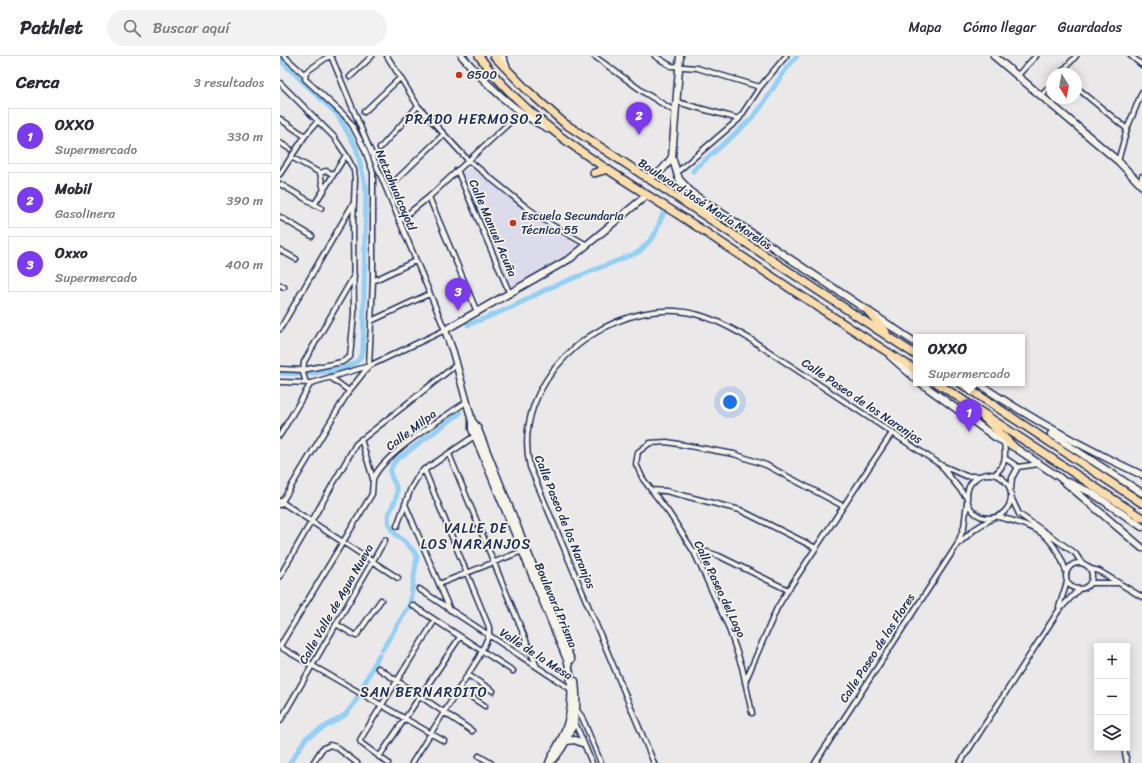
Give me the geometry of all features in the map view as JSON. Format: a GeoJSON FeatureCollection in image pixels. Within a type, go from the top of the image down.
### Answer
{"type":"FeatureCollection","features":[{"type":"Feature","properties":{"kind":"main road","name":"Boulevard José María Morelos"},"geometry":{"type":"LineString","coordinates":[[479,56],[496,78],[553,131],[647,195],[913,368]]}},
{"type":"Feature","properties":{"kind":"main road","name":"Boulevard José María Morelos"},"geometry":{"type":"LineString","coordinates":[[494,56],[554,116],[645,178],[913,352]]}},
{"type":"Feature","properties":{"kind":"main road"},"geometry":{"type":"LineString","coordinates":[[594,173],[608,169]]}},
{"type":"Feature","properties":{"kind":"main road"},"geometry":{"type":"LineString","coordinates":[[662,189],[729,220]]}},
{"type":"Feature","properties":{"kind":"main road"},"geometry":{"type":"LineString","coordinates":[[867,310],[893,339]]}},
{"type":"Feature","properties":{"kind":"main road"},"geometry":{"type":"LineString","coordinates":[[941,386],[1142,518]]}},
{"type":"Feature","properties":{"kind":"main road"},"geometry":{"type":"LineString","coordinates":[[965,386],[1142,503]]}},
{"type":"Feature","properties":{"kind":"main road"},"geometry":{"type":"LineString","coordinates":[[971,406],[1014,447]]}},
{"type":"Feature","properties":{"kind":"street"},"geometry":{"type":"LineString","coordinates":[[284,56],[305,75],[307,81],[344,115],[352,125],[371,164],[374,180],[373,281],[369,366],[349,390],[281,503],[398,578]]}},
{"type":"Feature","properties":{"kind":"street"},"geometry":{"type":"LineString","coordinates":[[305,75],[314,66],[330,56]]}},
{"type":"Feature","properties":{"kind":"street","name":"Netzahualcoyotl"},"geometry":{"type":"LineString","coordinates":[[330,56],[445,330]]}},
{"type":"Feature","properties":{"kind":"street"},"geometry":{"type":"LineString","coordinates":[[350,77],[372,56]]}},
{"type":"Feature","properties":{"kind":"street"},"geometry":{"type":"LineString","coordinates":[[387,56],[418,106],[443,135],[467,159],[526,207],[550,224],[588,245]]}},
{"type":"Feature","properties":{"kind":"street"},"geometry":{"type":"LineString","coordinates":[[462,56],[483,80],[521,112],[538,124],[553,131]]}},
{"type":"Feature","properties":{"kind":"street"},"geometry":{"type":"LineString","coordinates":[[502,56],[508,70]]}},
{"type":"Feature","properties":{"kind":"street"},"geometry":{"type":"LineString","coordinates":[[594,56],[644,93],[676,112]]}},
{"type":"Feature","properties":{"kind":"street"},"geometry":{"type":"LineString","coordinates":[[655,56],[671,66],[698,68],[760,86]]}},
{"type":"Feature","properties":{"kind":"street","name":"Boulevard José María Morelos"},"geometry":{"type":"LineString","coordinates":[[680,56],[672,157],[676,174],[683,185],[729,220],[913,341]]}},
{"type":"Feature","properties":{"kind":"street"},"geometry":{"type":"LineString","coordinates":[[676,174],[739,119],[760,86],[786,56]]}},
{"type":"Feature","properties":{"kind":"street"},"geometry":{"type":"LineString","coordinates":[[994,56],[1118,161],[1141,185]]}},
{"type":"Feature","properties":{"kind":"street"},"geometry":{"type":"LineString","coordinates":[[1017,76],[1036,56]]}},
{"type":"Feature","properties":{"kind":"street"},"geometry":{"type":"LineString","coordinates":[[1066,68],[1076,56]]}},
{"type":"Feature","properties":{"kind":"street"},"geometry":{"type":"LineString","coordinates":[[1131,56],[1142,65]]}},
{"type":"Feature","properties":{"kind":"street"},"geometry":{"type":"LineString","coordinates":[[364,112],[400,78]]}},
{"type":"Feature","properties":{"kind":"street"},"geometry":{"type":"LineString","coordinates":[[280,83],[317,122],[334,137],[346,155],[355,179],[353,204],[354,314],[350,357],[342,362],[303,370],[280,369]]}},
{"type":"Feature","properties":{"kind":"street"},"geometry":{"type":"LineString","coordinates":[[1042,96],[1046,91]]}},
{"type":"Feature","properties":{"kind":"street"},"geometry":{"type":"LineString","coordinates":[[1082,92],[1127,130]]}},
{"type":"Feature","properties":{"kind":"street"},"geometry":{"type":"LineString","coordinates":[[1118,161],[1127,130],[1142,92]]}},
{"type":"Feature","properties":{"kind":"street"},"geometry":{"type":"LineString","coordinates":[[677,102],[739,119]]}},
{"type":"Feature","properties":{"kind":"street"},"geometry":{"type":"LineString","coordinates":[[380,148],[418,106]]}},
{"type":"Feature","properties":{"kind":"street"},"geometry":{"type":"LineString","coordinates":[[399,222],[429,197],[467,159],[521,112]]}},
{"type":"Feature","properties":{"kind":"street"},"geometry":{"type":"LineString","coordinates":[[280,119],[305,136]]}},
{"type":"Feature","properties":{"kind":"street"},"geometry":{"type":"LineString","coordinates":[[280,174],[305,136],[317,122]]}},
{"type":"Feature","properties":{"kind":"street"},"geometry":{"type":"LineString","coordinates":[[396,180],[443,135]]}},
{"type":"Feature","properties":{"kind":"street"},"geometry":{"type":"LineString","coordinates":[[280,142],[290,149]]}},
{"type":"Feature","properties":{"kind":"street"},"geometry":{"type":"LineString","coordinates":[[314,205],[346,155]]}},
{"type":"Feature","properties":{"kind":"street"},"geometry":{"type":"LineString","coordinates":[[291,157],[320,173],[326,171],[334,174]]}},
{"type":"Feature","properties":{"kind":"street"},"geometry":{"type":"LineString","coordinates":[[645,178],[657,175],[672,157]]}},
{"type":"Feature","properties":{"kind":"street","name":"Calle Manuel Acuña"},"geometry":{"type":"LineString","coordinates":[[457,170],[510,294]]}},
{"type":"Feature","properties":{"kind":"street"},"geometry":{"type":"LineString","coordinates":[[320,173],[324,191]]}},
{"type":"Feature","properties":{"kind":"street"},"geometry":{"type":"LineString","coordinates":[[1141,185],[1142,176]]}},
{"type":"Feature","properties":{"kind":"street"},"geometry":{"type":"LineString","coordinates":[[280,184],[321,208]]}},
{"type":"Feature","properties":{"kind":"street"},"geometry":{"type":"LineString","coordinates":[[280,382],[311,383],[330,376],[369,366],[445,330],[554,270],[588,245],[647,195]]}},
{"type":"Feature","properties":{"kind":"street"},"geometry":{"type":"LineString","coordinates":[[429,197],[478,312]]}},
{"type":"Feature","properties":{"kind":"street"},"geometry":{"type":"LineString","coordinates":[[280,330],[353,204]]}},
{"type":"Feature","properties":{"kind":"street"},"geometry":{"type":"LineString","coordinates":[[280,217],[312,236]]}},
{"type":"Feature","properties":{"kind":"street"},"geometry":{"type":"LineString","coordinates":[[280,250],[296,259]]}},
{"type":"Feature","properties":{"kind":"street"},"geometry":{"type":"LineString","coordinates":[[373,281],[415,261]]}},
{"type":"Feature","properties":{"kind":"street"},"geometry":{"type":"LineString","coordinates":[[306,383],[303,370],[309,352],[354,276]]}},
{"type":"Feature","properties":{"kind":"street"},"geometry":{"type":"LineString","coordinates":[[371,321],[429,294]]}},
{"type":"Feature","properties":{"kind":"street","name":"Calle Paseo de los Naranjos"},"geometry":{"type":"LineString","coordinates":[[654,763],[530,467],[527,442],[529,426],[543,386],[554,368],[566,354],[583,340],[617,321],[657,312],[675,311],[692,313],[727,326],[750,339],[941,465],[966,476],[979,476]]}},
{"type":"Feature","properties":{"kind":"street","name":"Boulevard Prisma"},"geometry":{"type":"LineString","coordinates":[[445,330],[472,421],[565,655],[574,707],[582,717],[601,763]]}},
{"type":"Feature","properties":{"kind":"street"},"geometry":{"type":"LineString","coordinates":[[884,350],[913,376]]}},
{"type":"Feature","properties":{"kind":"street"},"geometry":{"type":"LineString","coordinates":[[280,576],[360,439],[456,365]]}},
{"type":"Feature","properties":{"kind":"street"},"geometry":{"type":"LineString","coordinates":[[330,376],[349,390]]}},
{"type":"Feature","properties":{"kind":"street"},"geometry":{"type":"LineString","coordinates":[[280,435],[311,383]]}},
{"type":"Feature","properties":{"kind":"street"},"geometry":{"type":"LineString","coordinates":[[925,386],[978,425],[1040,464],[1059,478],[1142,548]]}},
{"type":"Feature","properties":{"kind":"street"},"geometry":{"type":"LineString","coordinates":[[982,386],[1029,417],[1066,438],[1142,475]]}},
{"type":"Feature","properties":{"kind":"street","name":"Calle Milpa"},"geometry":{"type":"LineString","coordinates":[[373,479],[376,471],[390,457],[466,402]]}},
{"type":"Feature","properties":{"kind":"street"},"geometry":{"type":"LineString","coordinates":[[1029,417],[1054,436],[1142,493]]}},
{"type":"Feature","properties":{"kind":"street","name":"Calle Paseo del Lago"},"geometry":{"type":"LineString","coordinates":[[745,682],[777,608],[892,433]]}},
{"type":"Feature","properties":{"kind":"street"},"geometry":{"type":"LineString","coordinates":[[397,526],[414,481],[424,469],[449,454],[477,434]]}},
{"type":"Feature","properties":{"kind":"street"},"geometry":{"type":"LineString","coordinates":[[360,439],[373,479],[372,494],[280,647],[431,732],[444,741]]}},
{"type":"Feature","properties":{"kind":"street","name":"Calle Paseo del Lago"},"geometry":{"type":"LineString","coordinates":[[752,713],[735,643],[694,552],[669,513],[643,479],[636,464],[638,452],[650,443],[667,442],[751,459],[766,465],[843,506]]}},
{"type":"Feature","properties":{"kind":"street"},"geometry":{"type":"LineString","coordinates":[[995,474],[1002,467],[1006,459],[1004,442]]}},
{"type":"Feature","properties":{"kind":"street"},"geometry":{"type":"LineString","coordinates":[[449,454],[495,562],[537,667]]}},
{"type":"Feature","properties":{"kind":"street"},"geometry":{"type":"LineString","coordinates":[[1006,459],[1018,467],[1040,464]]}},
{"type":"Feature","properties":{"kind":"street","name":"Calle Paseo de los Naranjos"},"geometry":{"type":"LineString","coordinates":[[941,465],[967,500]]}},
{"type":"Feature","properties":{"kind":"street"},"geometry":{"type":"LineString","coordinates":[[1018,467],[1012,478],[1011,489],[1012,499],[1019,514],[1075,553],[1081,562],[1091,569],[1099,571],[1142,597]]}},
{"type":"Feature","properties":{"kind":"street"},"geometry":{"type":"LineString","coordinates":[[412,763],[482,652],[489,635],[489,627],[424,469]]}},
{"type":"Feature","properties":{"kind":"street"},"geometry":{"type":"LineString","coordinates":[[1011,489],[1002,477],[987,473],[979,476],[971,482],[967,500],[977,515],[993,518],[998,517],[1006,511],[1012,499]]}},
{"type":"Feature","properties":{"kind":"street"},"geometry":{"type":"LineString","coordinates":[[1059,478],[1092,493],[1142,527]]}},
{"type":"Feature","properties":{"kind":"street"},"geometry":{"type":"LineString","coordinates":[[651,490],[666,491],[740,510],[816,548]]}},
{"type":"Feature","properties":{"kind":"street","name":"Calle Paseo de las Flores"},"geometry":{"type":"LineString","coordinates":[[815,763],[957,545],[964,527],[967,500]]}},
{"type":"Feature","properties":{"kind":"street"},"geometry":{"type":"LineString","coordinates":[[405,503],[450,610]]}},
{"type":"Feature","properties":{"kind":"street"},"geometry":{"type":"LineString","coordinates":[[998,517],[1027,525],[1042,534],[1057,549],[1066,571],[1067,582],[1059,610]]}},
{"type":"Feature","properties":{"kind":"street","name":"Calle Paseo de las Flores"},"geometry":{"type":"LineString","coordinates":[[957,545],[975,529],[993,518]]}},
{"type":"Feature","properties":{"kind":"street","name":"Calle Valle de Agua Nueva"},"geometry":{"type":"LineString","coordinates":[[280,721],[385,540]]}},
{"type":"Feature","properties":{"kind":"street"},"geometry":{"type":"LineString","coordinates":[[439,584],[524,550]]}},
{"type":"Feature","properties":{"kind":"street","name":"Boulevard Prisma"},"geometry":{"type":"LineString","coordinates":[[524,550],[572,661],[574,707]]}},
{"type":"Feature","properties":{"kind":"street"},"geometry":{"type":"LineString","coordinates":[[694,552],[707,552],[719,556],[788,590]]}},
{"type":"Feature","properties":{"kind":"street"},"geometry":{"type":"LineString","coordinates":[[1066,571],[1075,563],[1081,562]]}},
{"type":"Feature","properties":{"kind":"street"},"geometry":{"type":"LineString","coordinates":[[1067,582],[1070,586],[1078,589],[1087,587],[1093,574],[1091,569]]}},
{"type":"Feature","properties":{"kind":"street"},"geometry":{"type":"LineString","coordinates":[[1090,583],[1117,582]]}},
{"type":"Feature","properties":{"kind":"street","name":"Valle de la Mesa"},"geometry":{"type":"LineString","coordinates":[[419,589],[572,690]]}},
{"type":"Feature","properties":{"kind":"street"},"geometry":{"type":"LineString","coordinates":[[960,763],[1059,610],[1078,589]]}},
{"type":"Feature","properties":{"kind":"street"},"geometry":{"type":"LineString","coordinates":[[336,624],[356,636],[381,600]]}},
{"type":"Feature","properties":{"kind":"street"},"geometry":{"type":"LineString","coordinates":[[412,605],[513,671]]}},
{"type":"Feature","properties":{"kind":"street"},"geometry":{"type":"LineString","coordinates":[[388,763],[360,741],[435,620]]}},
{"type":"Feature","properties":{"kind":"street"},"geometry":{"type":"LineString","coordinates":[[379,757],[422,696],[460,637]]}},
{"type":"Feature","properties":{"kind":"street"},"geometry":{"type":"LineString","coordinates":[[378,668],[422,696],[444,713],[472,731]]}},
{"type":"Feature","properties":{"kind":"street"},"geometry":{"type":"LineString","coordinates":[[468,675],[493,691]]}},
{"type":"Feature","properties":{"kind":"street"},"geometry":{"type":"LineString","coordinates":[[459,689],[485,706]]}},
{"type":"Feature","properties":{"kind":"street"},"geometry":{"type":"LineString","coordinates":[[550,763],[574,707]]}},
{"type":"Feature","properties":{"kind":"street"},"geometry":{"type":"LineString","coordinates":[[574,707],[575,722],[582,743],[592,763]]}},
{"type":"Feature","properties":{"kind":"street"},"geometry":{"type":"LineString","coordinates":[[570,715],[575,722]]}},
{"type":"Feature","properties":{"kind":"street"},"geometry":{"type":"LineString","coordinates":[[550,763],[567,741],[575,722]]}},
{"type":"Feature","properties":{"kind":"street"},"geometry":{"type":"LineString","coordinates":[[567,741],[575,740],[582,743]]}},
{"type":"Feature","properties":{"kind":"street"},"geometry":{"type":"LineString","coordinates":[[313,763],[322,749],[330,745],[336,747],[355,762]]}},
{"type":"Feature","properties":{"kind":"street"},"geometry":{"type":"LineString","coordinates":[[1125,751],[1127,763]]}},
{"type":"Feature","properties":{"kind":"street"},"geometry":{"type":"LineString","coordinates":[[479,756],[491,763]]}},
{"type":"Feature","properties":{"kind":"shaded area","name":"Escuela Secundaria Técnica 55"},"geometry":{"type":"Polygon","coordinates":[[[471,167],[532,216],[575,244],[576,248],[559,261],[512,287],[462,173],[471,167]]]}},
{"type":"Feature","properties":{"kind":"waterway"},"geometry":{"type":"LineString","coordinates":[[693,171],[735,135],[751,119],[797,56]]}},
{"type":"Feature","properties":{"kind":"waterway"},"geometry":{"type":"LineString","coordinates":[[280,60],[337,114],[356,147],[366,188],[363,350],[360,357],[357,362],[339,369],[297,374],[280,373]]}},
{"type":"Feature","properties":{"kind":"waterway"},"geometry":{"type":"LineString","coordinates":[[468,325],[512,307],[549,288],[639,252],[654,236],[664,212]]}},
{"type":"Feature","properties":{"kind":"waterway"},"geometry":{"type":"LineString","coordinates":[[410,602],[417,557],[415,552],[396,535],[388,522],[389,513],[395,501],[397,492],[391,475],[392,467],[395,461],[460,413]]}},
{"type":"Feature","properties":{"kind":"waterway"},"geometry":{"type":"LineString","coordinates":[[382,650],[409,606]]}},
{"type":"Feature","properties":{"kind":"waterway"},"geometry":{"type":"LineString","coordinates":[[290,763],[306,738],[345,715],[354,704],[379,655]]}},
{"type":"Feature","properties":{"kind":"place","name":"G500"},"geometry":{"type":"Point","coordinates":[459,75]}},
{"type":"Feature","properties":{"kind":"place","name":"Mobil"},"geometry":{"type":"Point","coordinates":[639,135]}},
{"type":"Feature","properties":{"kind":"place","name":"Escuela Secundaria Técnica 55"},"geometry":{"type":"Point","coordinates":[513,223]}},
{"type":"Feature","properties":{"kind":"place","name":"Oxxo"},"geometry":{"type":"Point","coordinates":[458,311]}},
{"type":"Feature","properties":{"kind":"place","name":"OXXO"},"geometry":{"type":"Point","coordinates":[969,432]}},
{"type":"Feature","properties":{"kind":"district","name":"PRADO HERMOSO 2"},"geometry":{"type":"Point","coordinates":[474,119]}},
{"type":"Feature","properties":{"kind":"district","name":"VALLE DE LOS NARANJOS"},"geometry":{"type":"Point","coordinates":[476,536]}},
{"type":"Feature","properties":{"kind":"district","name":"SAN BERNARDITO"},"geometry":{"type":"Point","coordinates":[424,692]}}]}
